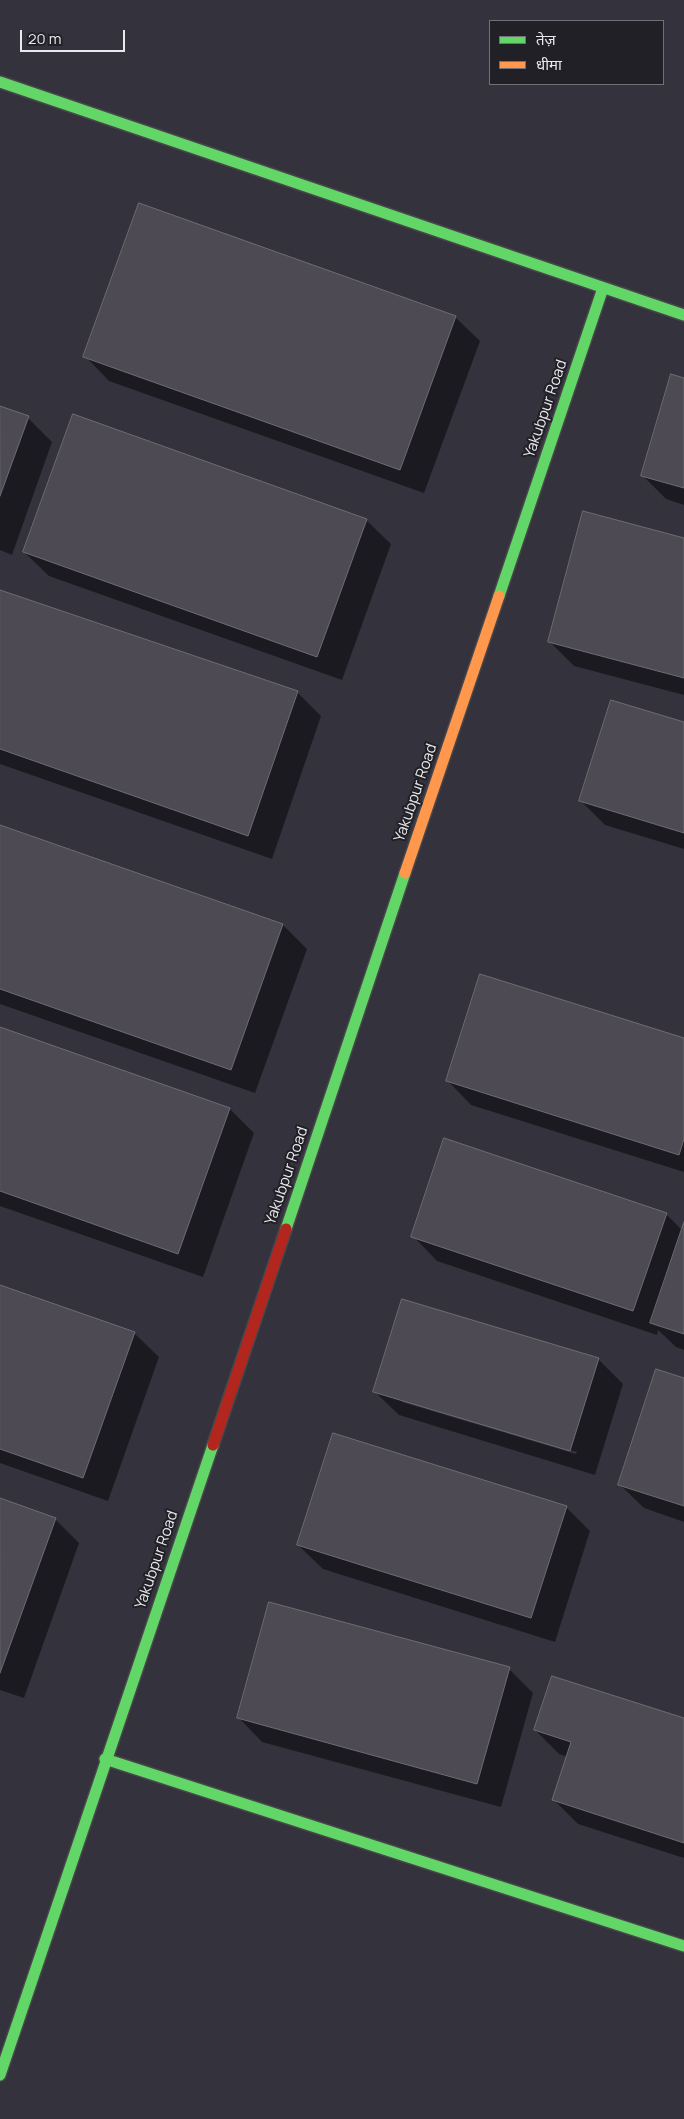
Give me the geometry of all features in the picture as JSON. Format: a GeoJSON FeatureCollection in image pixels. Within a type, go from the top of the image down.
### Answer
{"type":"FeatureCollection","features":[{"type":"Feature","properties":{"kind":"street"},"geometry":{"type":"LineString","coordinates":[[0,82],[684,315]]}},
{"type":"Feature","properties":{"kind":"street","name":"Yakubpur Road"},"geometry":{"type":"LineString","coordinates":[[0,2075],[603,288]]}},
{"type":"Feature","properties":{"kind":"street"},"geometry":{"type":"LineString","coordinates":[[105,1760],[684,1946]]}},
{"type":"Feature","properties":{"kind":"shaded area"},"geometry":{"type":"Polygon","coordinates":[[[0,0],[684,0],[684,2119],[0,2119],[0,0]]]}},
{"type":"Feature","properties":{"kind":"building"},"geometry":{"type":"Polygon","coordinates":[[[139,203],[456,316],[400,470],[83,357],[139,203]]]}},
{"type":"Feature","properties":{"kind":"building"},"geometry":{"type":"Polygon","coordinates":[[[671,374],[684,378],[684,488],[641,476],[671,374]]]}},
{"type":"Feature","properties":{"kind":"building"},"geometry":{"type":"Polygon","coordinates":[[[0,406],[29,416],[0,496],[0,406]]]}},
{"type":"Feature","properties":{"kind":"building"},"geometry":{"type":"Polygon","coordinates":[[[73,414],[367,519],[317,657],[23,552],[73,414]]]}},
{"type":"Feature","properties":{"kind":"building"},"geometry":{"type":"Polygon","coordinates":[[[583,511],[684,538],[684,678],[548,642],[583,511]]]}},
{"type":"Feature","properties":{"kind":"building"},"geometry":{"type":"Polygon","coordinates":[[[0,590],[298,691],[248,836],[0,749],[0,590]]]}},
{"type":"Feature","properties":{"kind":"building"},"geometry":{"type":"Polygon","coordinates":[[[611,700],[684,722],[684,833],[579,801],[611,700]]]}},
{"type":"Feature","properties":{"kind":"building"},"geometry":{"type":"Polygon","coordinates":[[[0,825],[283,924],[231,1070],[0,989],[0,825]]]}},
{"type":"Feature","properties":{"kind":"building"},"geometry":{"type":"Polygon","coordinates":[[[480,974],[684,1038],[684,1139],[679,1155],[446,1081],[480,974]]]}},
{"type":"Feature","properties":{"kind":"building"},"geometry":{"type":"Polygon","coordinates":[[[0,1027],[230,1108],[178,1254],[0,1191],[0,1027]]]}},
{"type":"Feature","properties":{"kind":"building"},"geometry":{"type":"Polygon","coordinates":[[[444,1138],[667,1213],[633,1311],[411,1237],[444,1138]]]}},
{"type":"Feature","properties":{"kind":"building"},"geometry":{"type":"Polygon","coordinates":[[[684,1222],[684,1334],[650,1323],[684,1222]]]}},
{"type":"Feature","properties":{"kind":"building"},"geometry":{"type":"Polygon","coordinates":[[[0,1285],[135,1332],[83,1478],[0,1449],[0,1285]]]}},
{"type":"Feature","properties":{"kind":"building"},"geometry":{"type":"Polygon","coordinates":[[[402,1299],[599,1358],[570,1451],[373,1392],[402,1299]]]}},
{"type":"Feature","properties":{"kind":"building"},"geometry":{"type":"Polygon","coordinates":[[[656,1369],[684,1378],[684,1506],[618,1485],[656,1369]]]}},
{"type":"Feature","properties":{"kind":"building"},"geometry":{"type":"Polygon","coordinates":[[[333,1433],[567,1506],[531,1618],[297,1545],[333,1433]]]}},
{"type":"Feature","properties":{"kind":"building"},"geometry":{"type":"Polygon","coordinates":[[[0,1498],[56,1518],[0,1673],[0,1498]]]}},
{"type":"Feature","properties":{"kind":"building"},"geometry":{"type":"Polygon","coordinates":[[[269,1602],[510,1667],[477,1784],[237,1718],[269,1602]]]}},
{"type":"Feature","properties":{"kind":"building"},"geometry":{"type":"Polygon","coordinates":[[[552,1676],[684,1718],[684,1843],[552,1800],[571,1742],[534,1730],[552,1676]]]}},
{"type":"Feature","properties":{"kind":"traffic: fast"},"geometry":{"type":"LineString","coordinates":[[0,82],[684,315]]}},
{"type":"Feature","properties":{"kind":"traffic: fast"},"geometry":{"type":"LineString","coordinates":[[499,596],[603,288]]}},
{"type":"Feature","properties":{"kind":"traffic: fast"},"geometry":{"type":"LineString","coordinates":[[286,1229],[405,873]]}},
{"type":"Feature","properties":{"kind":"traffic: fast"},"geometry":{"type":"LineString","coordinates":[[0,2075],[213,1445]]}},
{"type":"Feature","properties":{"kind":"traffic: fast"},"geometry":{"type":"LineString","coordinates":[[105,1759],[684,1946]]}},
{"type":"Feature","properties":{"kind":"traffic: slow"},"geometry":{"type":"LineString","coordinates":[[405,873],[499,596]]}},
{"type":"Feature","properties":{"kind":"traffic: jam"},"geometry":{"type":"LineString","coordinates":[[213,1445],[286,1229]]}}]}
